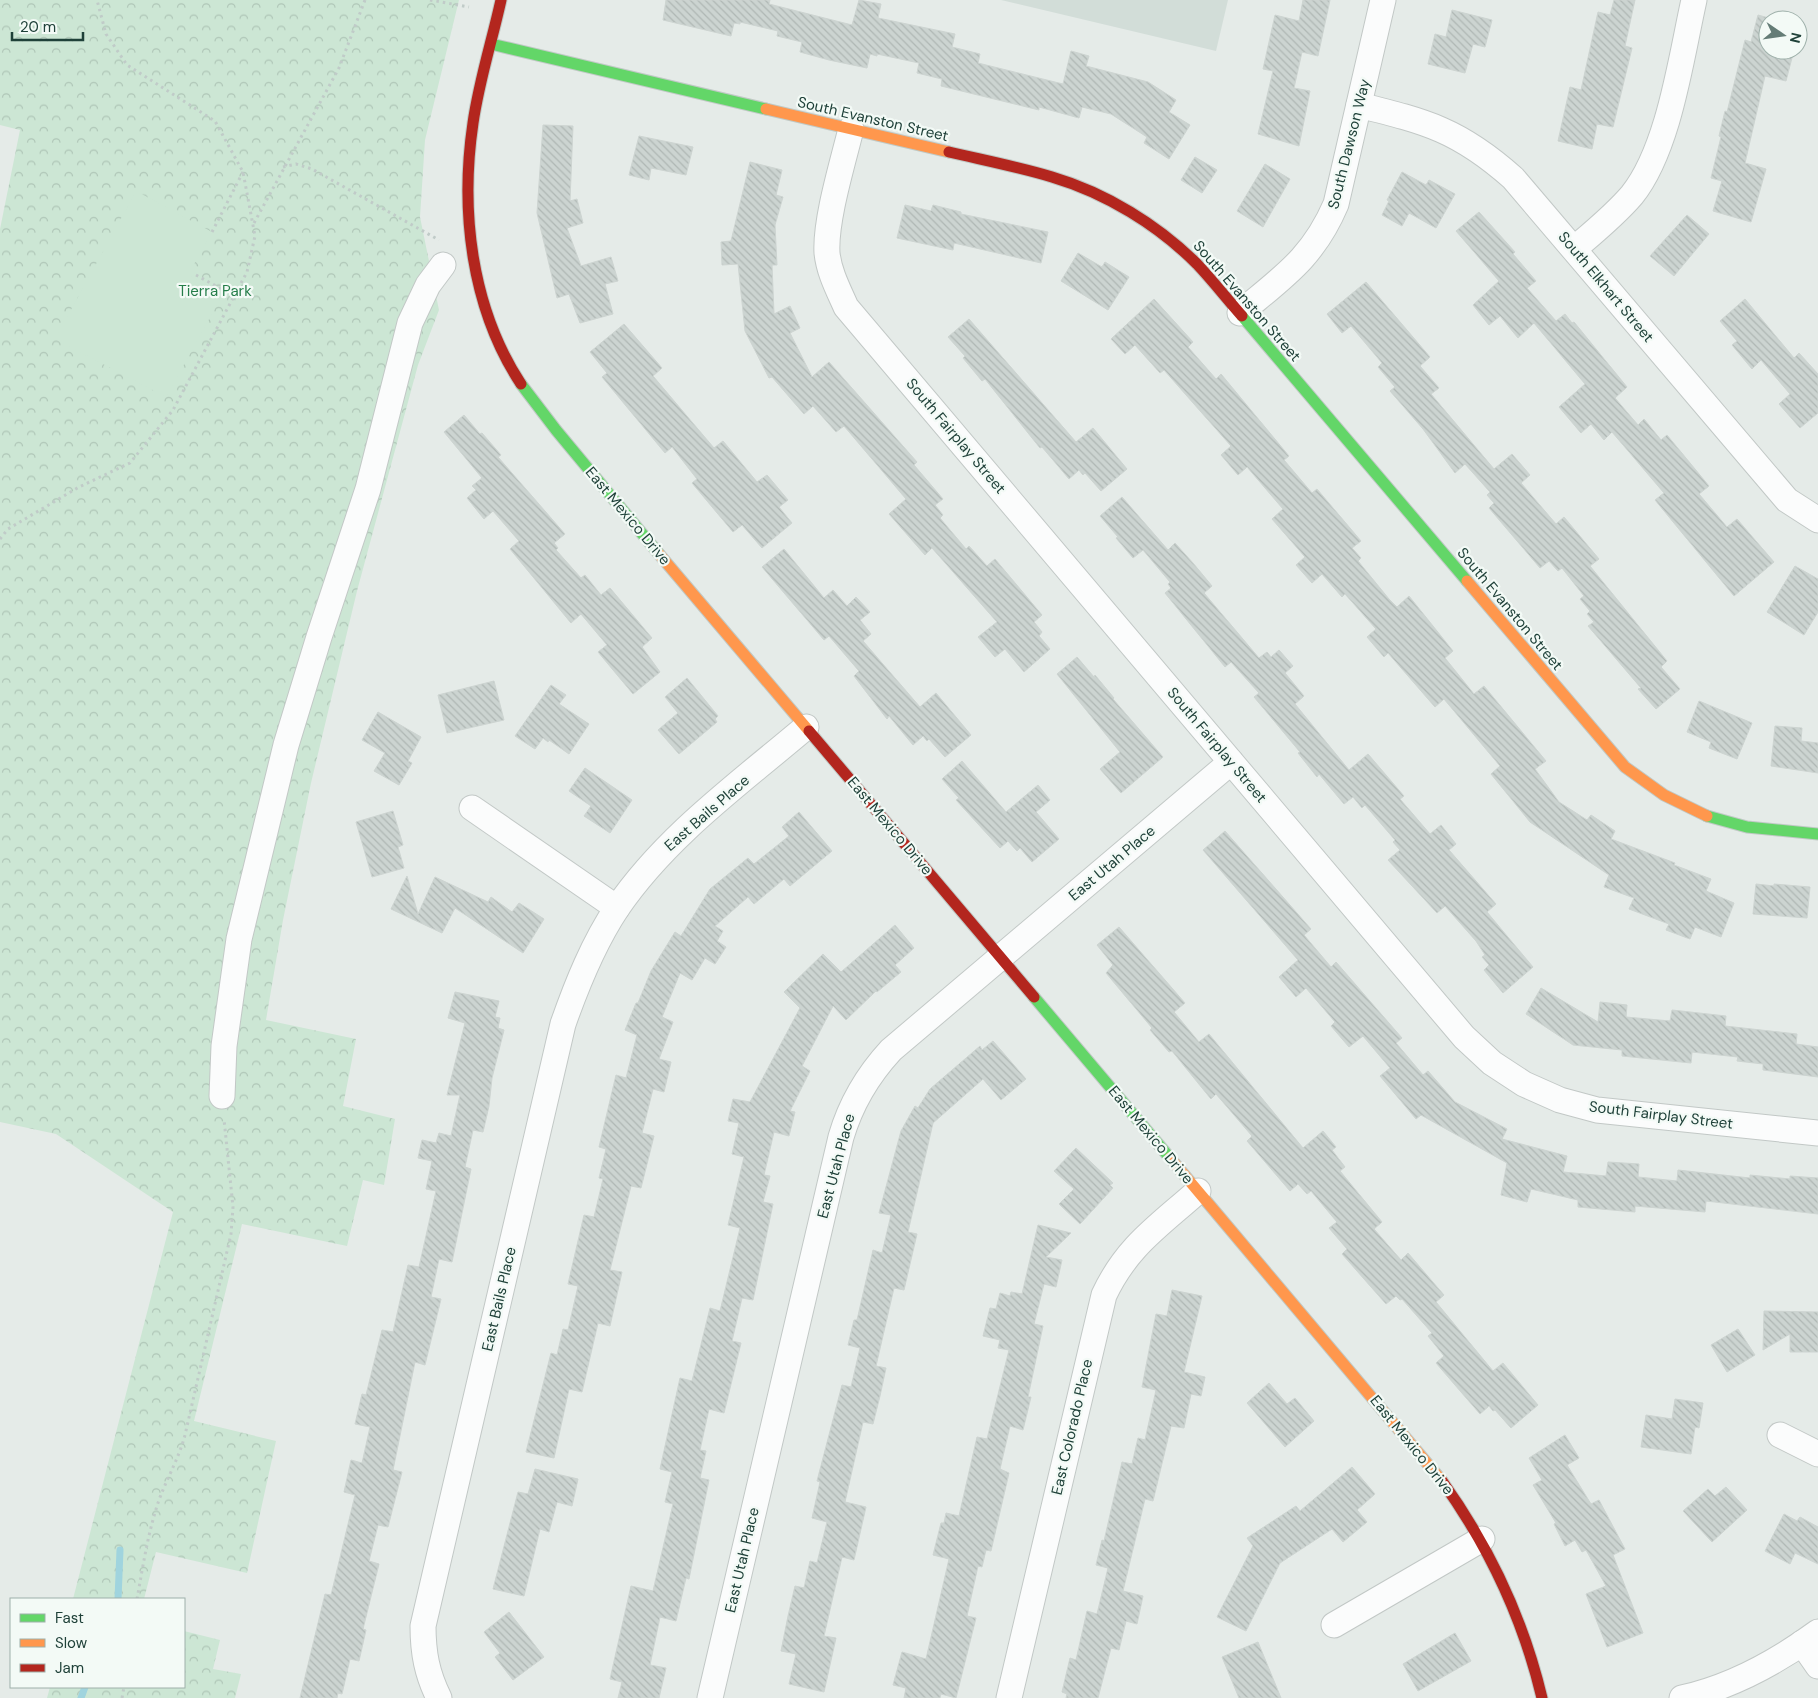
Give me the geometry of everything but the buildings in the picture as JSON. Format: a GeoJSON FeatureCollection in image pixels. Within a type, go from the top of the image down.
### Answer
{"type":"FeatureCollection","features":[{"type":"Feature","properties":{"kind":"street","name":"East Mexico Drive"},"geometry":{"type":"LineString","coordinates":[[501,0],[473,121],[468,167],[469,219],[486,311],[500,346],[518,380],[540,411],[1436,1472],[1468,1516],[1498,1568],[1520,1618],[1536,1669],[1542,1698]]}},
{"type":"Feature","properties":{"kind":"street","name":"South Dawson Way"},"geometry":{"type":"LineString","coordinates":[[1240,313],[1303,259],[1325,230],[1336,204],[1383,0]]}},
{"type":"Feature","properties":{"kind":"street"},"geometry":{"type":"LineString","coordinates":[[1574,249],[1614,214],[1633,194],[1648,171],[1662,137],[1694,0]]}},
{"type":"Feature","properties":{"kind":"street","name":"South Evanston Street"},"geometry":{"type":"LineString","coordinates":[[491,44],[1053,177],[1101,195],[1132,211],[1173,241],[1198,265],[1625,767],[1652,789],[1682,807],[1704,816],[1738,825],[1818,834]]}},
{"type":"Feature","properties":{"kind":"street","name":"South Elkhart Street"},"geometry":{"type":"LineString","coordinates":[[1359,105],[1424,121],[1457,136],[1487,155],[1513,178],[1787,500],[1818,520]]}},
{"type":"Feature","properties":{"kind":"street","name":"South Fairplay Street"},"geometry":{"type":"LineString","coordinates":[[851,129],[828,230],[827,253],[834,281],[846,306],[1464,1037],[1492,1063],[1524,1084],[1560,1100],[1597,1110],[1818,1133]]}},
{"type":"Feature","properties":{"kind":"street"},"geometry":{"type":"LineString","coordinates":[[222,1096],[224,1046],[239,939],[286,744],[318,637],[368,489],[410,323],[428,285],[443,265]]}},
{"type":"Feature","properties":{"kind":"street","name":"East Bails Place"},"geometry":{"type":"LineString","coordinates":[[438,1698],[427,1672],[423,1649],[423,1626],[563,1024],[577,984],[595,945],[617,908],[647,868],[677,837],[806,727]]}},
{"type":"Feature","properties":{"kind":"street","name":"East Utah Place"},"geometry":{"type":"LineString","coordinates":[[710,1698],[846,1118],[858,1093],[873,1070],[891,1050],[1231,762]]}},
{"type":"Feature","properties":{"kind":"street"},"geometry":{"type":"LineString","coordinates":[[472,808],[617,908]]}},
{"type":"Feature","properties":{"kind":"street","name":"East Colorado Place"},"geometry":{"type":"LineString","coordinates":[[1009,1698],[1104,1295],[1116,1269],[1134,1246],[1198,1191]]}},
{"type":"Feature","properties":{"kind":"street"},"geometry":{"type":"LineString","coordinates":[[1780,1435],[1818,1454]]}},
{"type":"Feature","properties":{"kind":"street"},"geometry":{"type":"LineString","coordinates":[[1334,1625],[1482,1539]]}},
{"type":"Feature","properties":{"kind":"street"},"geometry":{"type":"LineString","coordinates":[[1682,1698],[1734,1681],[1769,1664],[1810,1638],[1818,1666]]}},
{"type":"Feature","properties":{"kind":"path"},"geometry":{"type":"LineString","coordinates":[[0,539],[8,529],[79,487],[130,463],[173,410],[247,272],[255,236],[243,172],[215,121],[128,65],[106,34],[97,0]]}},
{"type":"Feature","properties":{"kind":"path"},"geometry":{"type":"LineString","coordinates":[[253,223],[339,68],[365,0]]}},
{"type":"Feature","properties":{"kind":"path"},"geometry":{"type":"LineString","coordinates":[[430,0],[469,7]]}},
{"type":"Feature","properties":{"kind":"path"},"geometry":{"type":"LineString","coordinates":[[283,167],[296,164],[312,169],[439,240]]}},
{"type":"Feature","properties":{"kind":"path"},"geometry":{"type":"LineString","coordinates":[[212,232],[243,172]]}},
{"type":"Feature","properties":{"kind":"path"},"geometry":{"type":"LineString","coordinates":[[196,275],[234,296]]}},
{"type":"Feature","properties":{"kind":"path"},"geometry":{"type":"LineString","coordinates":[[137,1598],[154,1514],[163,1489],[179,1457],[186,1435],[231,1234],[233,1207],[222,1096]]}},
{"type":"Feature","properties":{"kind":"shaded area"},"geometry":{"type":"Polygon","coordinates":[[[1001,0],[1228,0],[1216,51],[1001,0]]]}},
{"type":"Feature","properties":{"kind":"green space","name":"Tierra Park"},"geometry":{"type":"Polygon","coordinates":[[[0,0],[459,0],[425,140],[420,217],[439,310],[418,365],[357,591],[311,783],[283,920],[266,1020],[356,1039],[343,1106],[395,1119],[384,1185],[363,1180],[347,1246],[242,1224],[194,1421],[276,1441],[247,1573],[156,1552],[144,1598],[73,1598],[173,1212],[56,1134],[0,1122],[0,229],[20,130],[0,125],[0,0]]]}},
{"type":"Feature","properties":{"kind":"green space"},"geometry":{"type":"Polygon","coordinates":[[[136,191],[212,232],[188,275],[223,294],[166,397],[55,339],[136,191]]]}},
{"type":"Feature","properties":{"kind":"green space"},"geometry":{"type":"Polygon","coordinates":[[[185,1631],[220,1640],[213,1669],[241,1674],[235,1698],[47,1698],[50,1688],[185,1688],[185,1631]]]}},
{"type":"Feature","properties":{"kind":"waterway"},"geometry":{"type":"LineString","coordinates":[[118,1598],[120,1550]]}},
{"type":"Feature","properties":{"kind":"waterway"},"geometry":{"type":"LineString","coordinates":[[81,1698],[85,1688]]}},
{"type":"Feature","properties":{"kind":"traffic: fast"},"geometry":{"type":"LineString","coordinates":[[491,44],[766,109]]}},
{"type":"Feature","properties":{"kind":"traffic: fast"},"geometry":{"type":"LineString","coordinates":[[1242,316],[1467,581]]}},
{"type":"Feature","properties":{"kind":"traffic: fast"},"geometry":{"type":"LineString","coordinates":[[521,384],[556,430],[659,554]]}},
{"type":"Feature","properties":{"kind":"traffic: fast"},"geometry":{"type":"LineString","coordinates":[[1707,816],[1747,827],[1818,834]]}},
{"type":"Feature","properties":{"kind":"traffic: fast"},"geometry":{"type":"LineString","coordinates":[[1034,997],[1170,1158]]}},
{"type":"Feature","properties":{"kind":"traffic: slow"},"geometry":{"type":"LineString","coordinates":[[766,109],[949,152]]}},
{"type":"Feature","properties":{"kind":"traffic: slow"},"geometry":{"type":"LineString","coordinates":[[659,554],[809,731]]}},
{"type":"Feature","properties":{"kind":"traffic: slow"},"geometry":{"type":"LineString","coordinates":[[1467,581],[1625,767],[1664,795],[1707,816]]}},
{"type":"Feature","properties":{"kind":"traffic: slow"},"geometry":{"type":"LineString","coordinates":[[1170,1158],[1442,1481]]}},
{"type":"Feature","properties":{"kind":"traffic: jam"},"geometry":{"type":"LineString","coordinates":[[501,0],[482,76],[473,123],[469,156],[469,224],[473,258],[480,291],[504,355],[521,384]]}},
{"type":"Feature","properties":{"kind":"traffic: jam"},"geometry":{"type":"LineString","coordinates":[[949,152],[1052,177],[1111,201],[1148,224],[1182,250],[1203,270],[1242,316]]}},
{"type":"Feature","properties":{"kind":"traffic: jam"},"geometry":{"type":"LineString","coordinates":[[809,731],[1034,997]]}},
{"type":"Feature","properties":{"kind":"traffic: jam"},"geometry":{"type":"LineString","coordinates":[[1442,1481],[1475,1532],[1503,1585],[1525,1640],[1542,1698]]}}]}
